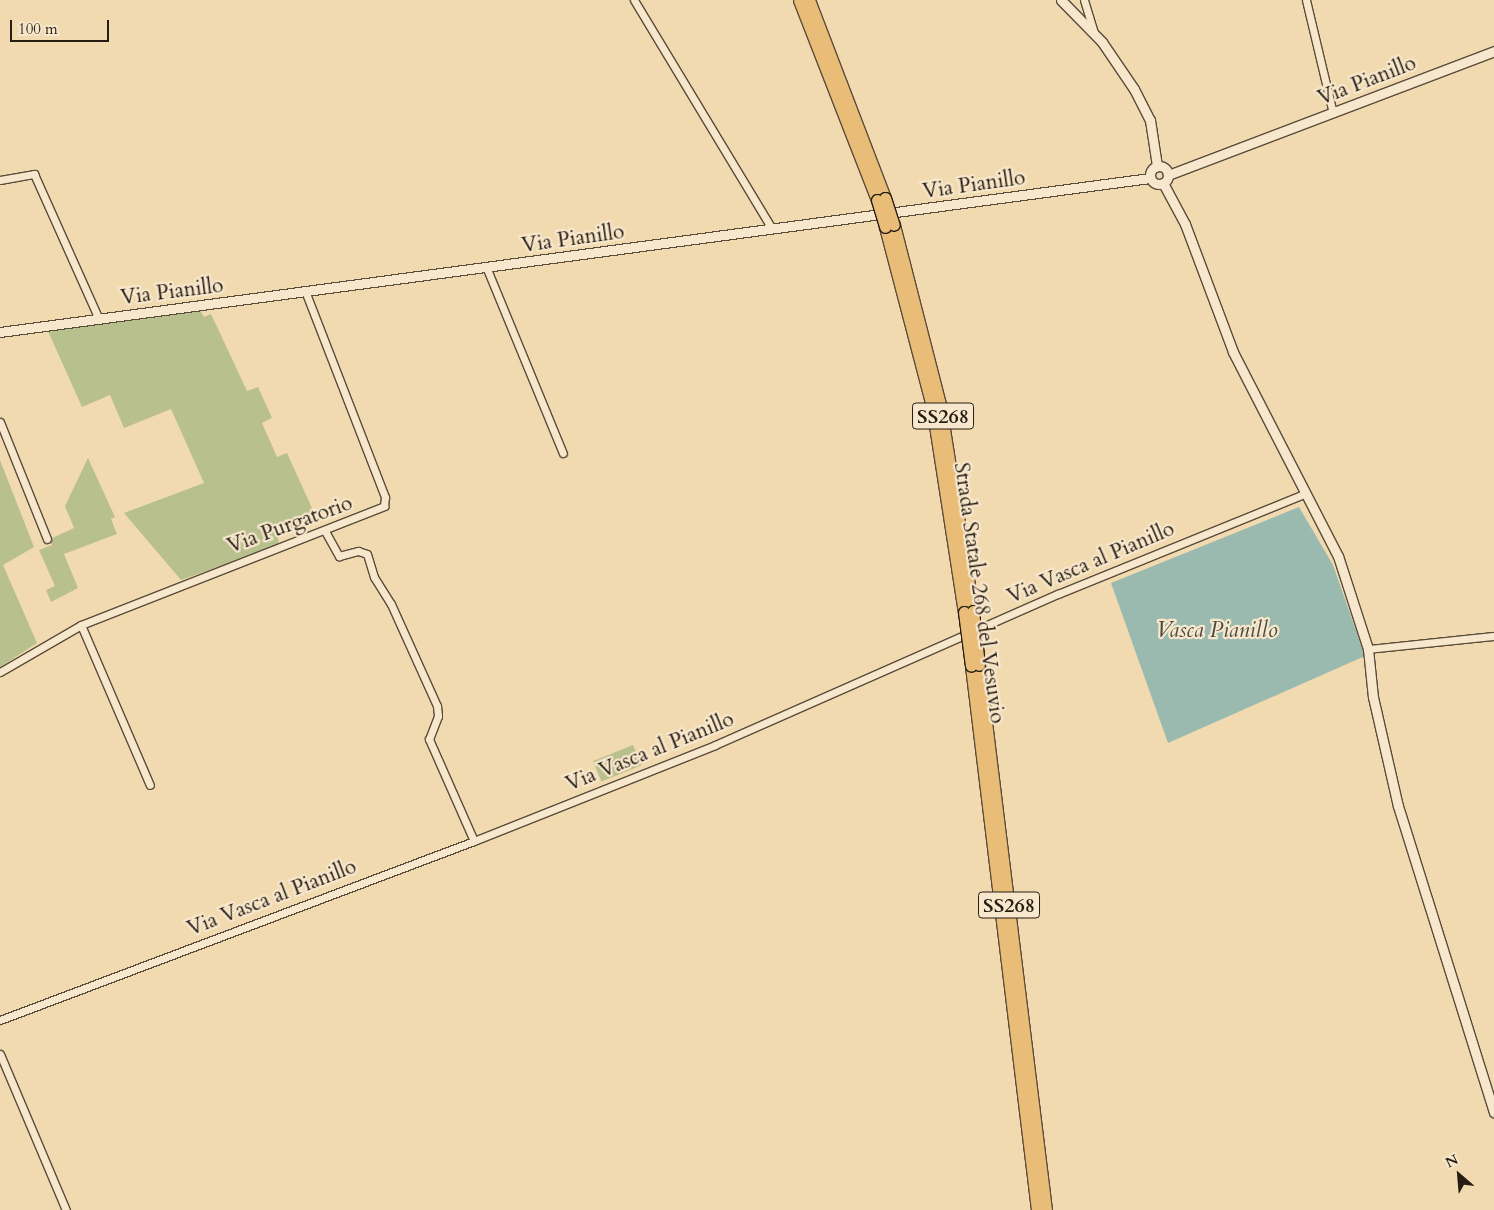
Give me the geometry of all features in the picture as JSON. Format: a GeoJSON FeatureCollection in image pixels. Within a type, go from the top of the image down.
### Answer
{"type":"FeatureCollection","features":[{"type":"Feature","properties":{"kind":"highway","name":"Strada Statale 268 del Vesuvio"},"geometry":{"type":"LineString","coordinates":[[800,0],[881,199]]}},
{"type":"Feature","properties":{"kind":"highway","name":"Strada Statale 268 del Vesuvio"},"geometry":{"type":"LineString","coordinates":[[809,0],[890,226],[940,404],[975,665],[1036,1162],[1046,1210]]}},
{"type":"Feature","properties":{"kind":"highway","name":"Strada Statale 268 del Vesuvio"},"geometry":{"type":"LineString","coordinates":[[1036,1162],[1037,1210]]}},
{"type":"Feature","properties":{"kind":"street"},"geometry":{"type":"LineString","coordinates":[[634,0],[772,229]]}},
{"type":"Feature","properties":{"kind":"street"},"geometry":{"type":"LineString","coordinates":[[1061,0],[1095,34],[1124,73],[1150,120],[1157,166],[1150,178],[1155,184],[1165,179]]}},
{"type":"Feature","properties":{"kind":"street"},"geometry":{"type":"LineString","coordinates":[[1084,0],[1095,34]]}},
{"type":"Feature","properties":{"kind":"street"},"geometry":{"type":"LineString","coordinates":[[1306,0],[1333,113]]}},
{"type":"Feature","properties":{"kind":"street","name":"Via Pianillo"},"geometry":{"type":"LineString","coordinates":[[1165,179],[1494,51]]}},
{"type":"Feature","properties":{"kind":"street"},"geometry":{"type":"LineString","coordinates":[[1157,166],[1163,167],[1165,179],[1233,352],[1304,494],[1338,556],[1368,649],[1372,697],[1398,806],[1494,1112]]}},
{"type":"Feature","properties":{"kind":"street"},"geometry":{"type":"LineString","coordinates":[[0,180],[34,174],[99,319]]}},
{"type":"Feature","properties":{"kind":"street","name":"Via Pianillo"},"geometry":{"type":"LineString","coordinates":[[0,332],[487,269],[1150,178]]}},
{"type":"Feature","properties":{"kind":"street"},"geometry":{"type":"LineString","coordinates":[[487,269],[563,453]]}},
{"type":"Feature","properties":{"kind":"street","name":"Via Purgatorio"},"geometry":{"type":"LineString","coordinates":[[0,672],[81,625],[378,511],[384,506],[386,497],[306,293]]}},
{"type":"Feature","properties":{"kind":"street"},"geometry":{"type":"LineString","coordinates":[[0,422],[47,539]]}},
{"type":"Feature","properties":{"kind":"street","name":"Via Vasca al Pianillo"},"geometry":{"type":"LineString","coordinates":[[0,1020],[474,841],[714,746],[1058,594],[1304,494]]}},
{"type":"Feature","properties":{"kind":"street"},"geometry":{"type":"LineString","coordinates":[[325,531],[339,556],[358,551],[366,554],[374,577],[391,604],[437,706],[438,716],[429,739],[474,841]]}},
{"type":"Feature","properties":{"kind":"street"},"geometry":{"type":"LineString","coordinates":[[81,625],[150,785]]}},
{"type":"Feature","properties":{"kind":"street"},"geometry":{"type":"LineString","coordinates":[[1368,649],[1494,636]]}},
{"type":"Feature","properties":{"kind":"street"},"geometry":{"type":"LineString","coordinates":[[0,1055],[66,1210]]}},
{"type":"Feature","properties":{"kind":"green space"},"geometry":{"type":"Polygon","coordinates":[[[200,310],[204,317],[211,314],[247,391],[258,387],[272,418],[262,423],[277,457],[287,453],[317,519],[278,538],[279,545],[181,580],[124,513],[204,483],[171,409],[124,428],[110,395],[82,407],[47,329],[200,310]]]}},
{"type":"Feature","properties":{"kind":"green space"},"geometry":{"type":"Polygon","coordinates":[[[88,458],[115,517],[111,519],[117,534],[64,554],[78,588],[51,602],[46,590],[55,586],[39,550],[52,545],[50,539],[74,528],[65,506],[88,458]]]}},
{"type":"Feature","properties":{"kind":"green space"},"geometry":{"type":"Polygon","coordinates":[[[0,460],[34,547],[3,565],[37,643],[0,667],[0,460]]]}},
{"type":"Feature","properties":{"kind":"green space"},"geometry":{"type":"Polygon","coordinates":[[[633,745],[641,765],[601,782],[593,761],[633,745]]]}},
{"type":"Feature","properties":{"kind":"water","name":"Vasca Pianillo"},"geometry":{"type":"Polygon","coordinates":[[[1299,507],[1333,565],[1365,656],[1168,743],[1111,583],[1299,507]]]}}]}
